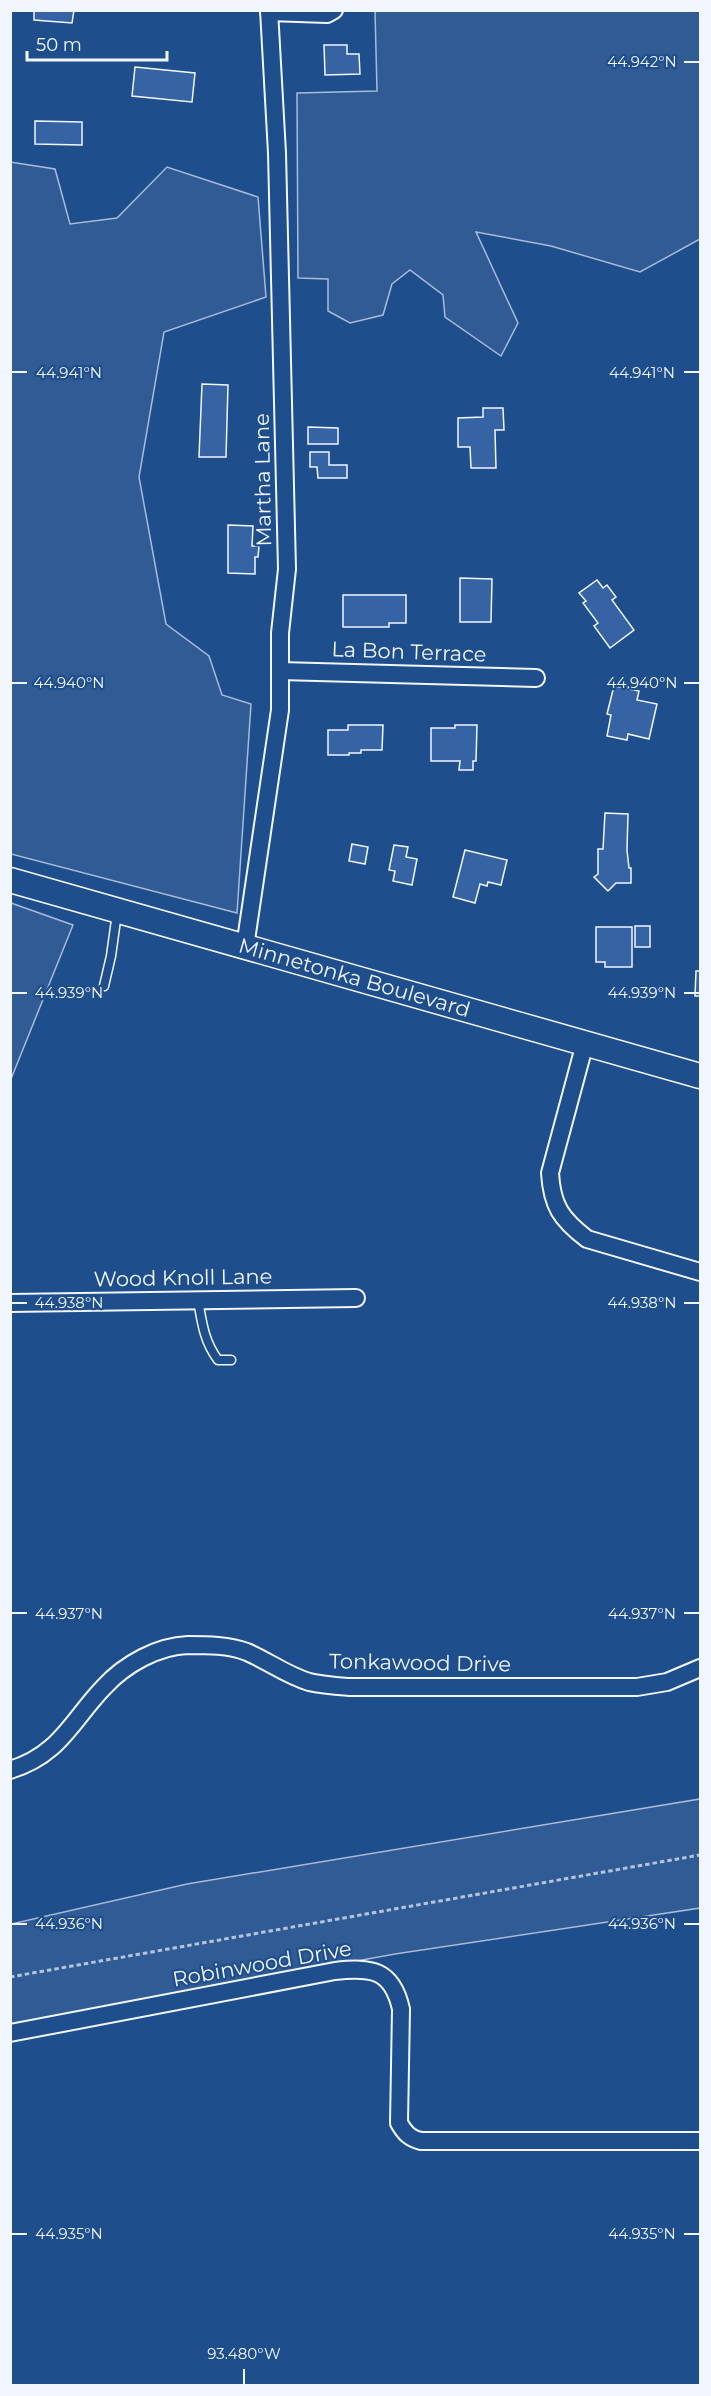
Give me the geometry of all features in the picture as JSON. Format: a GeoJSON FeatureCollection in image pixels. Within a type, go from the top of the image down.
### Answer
{"type":"FeatureCollection","features":[{"type":"Feature","properties":{"kind":"main road","name":"Minnetonka Boulevard"},"geometry":{"type":"LineString","coordinates":[[10,880],[700,1076]]}},
{"type":"Feature","properties":{"kind":"street"},"geometry":{"type":"LineString","coordinates":[[269,11],[327,14],[334,10]]}},
{"type":"Feature","properties":{"kind":"street","name":"Martha Lane"},"geometry":{"type":"LineString","coordinates":[[245,947],[280,710],[280,633],[287,559],[277,153],[269,11]]}},
{"type":"Feature","properties":{"kind":"street","name":"La Bon Terrace"},"geometry":{"type":"LineString","coordinates":[[280,671],[536,678]]}},
{"type":"Feature","properties":{"kind":"street"},"geometry":{"type":"LineString","coordinates":[[585,1043],[549,1173],[551,1193],[558,1211],[571,1227],[586,1239],[700,1272]]}},
{"type":"Feature","properties":{"kind":"street","name":"Wood Knoll Lane"},"geometry":{"type":"LineString","coordinates":[[10,1303],[356,1298]]}},
{"type":"Feature","properties":{"kind":"street","name":"Tonkawood Drive"},"geometry":{"type":"LineString","coordinates":[[10,1770],[45,1753],[67,1734],[104,1687],[128,1666],[154,1652],[185,1645],[215,1645],[245,1651],[309,1682],[350,1687],[637,1687],[667,1682],[700,1668]]}},
{"type":"Feature","properties":{"kind":"street","name":"Robinwood Drive"},"geometry":{"type":"LineString","coordinates":[[10,2033],[335,1971],[363,1968],[388,1979],[398,1992],[401,2008],[399,2123],[412,2139],[421,2141],[700,2141]]}},
{"type":"Feature","properties":{"kind":"lane"},"geometry":{"type":"LineString","coordinates":[[104,986],[118,911]]}},
{"type":"Feature","properties":{"kind":"lane"},"geometry":{"type":"LineString","coordinates":[[198,1300],[203,1332],[208,1346],[218,1360],[231,1360]]}},
{"type":"Feature","properties":{"kind":"path"},"geometry":{"type":"LineString","coordinates":[[10,1977],[700,1855]]}},
{"type":"Feature","properties":{"kind":"shaded area"},"geometry":{"type":"Polygon","coordinates":[[[375,11],[700,11],[700,239],[640,272],[551,246],[476,232],[518,323],[501,356],[445,317],[443,295],[410,270],[392,284],[383,315],[350,323],[328,311],[328,279],[298,278],[297,93],[377,91],[375,11]]]}},
{"type":"Feature","properties":{"kind":"shaded area"},"geometry":{"type":"Polygon","coordinates":[[[10,162],[55,169],[70,224],[117,218],[167,167],[258,197],[266,297],[164,332],[139,477],[166,624],[209,656],[222,695],[251,704],[237,913],[11,854],[10,162]]]}},
{"type":"Feature","properties":{"kind":"shaded area"},"geometry":{"type":"Polygon","coordinates":[[[10,903],[73,925],[11,1079],[10,903]]]}},
{"type":"Feature","properties":{"kind":"shaded area"},"geometry":{"type":"Polygon","coordinates":[[[700,1799],[700,1908],[395,1954],[11,2024],[11,1924],[187,1884],[700,1799]]]}},
{"type":"Feature","properties":{"kind":"building"},"geometry":{"type":"Polygon","coordinates":[[[34,10],[74,10],[72,23],[34,20],[34,10]]]}},
{"type":"Feature","properties":{"kind":"building"},"geometry":{"type":"Polygon","coordinates":[[[324,45],[347,45],[347,54],[359,54],[360,74],[325,75],[324,45]]]}},
{"type":"Feature","properties":{"kind":"building"},"geometry":{"type":"Polygon","coordinates":[[[135,67],[195,73],[192,102],[132,96],[135,67]]]}},
{"type":"Feature","properties":{"kind":"building"},"geometry":{"type":"Polygon","coordinates":[[[35,121],[82,122],[82,145],[35,144],[35,121]]]}},
{"type":"Feature","properties":{"kind":"building"},"geometry":{"type":"Polygon","coordinates":[[[202,384],[228,385],[226,457],[199,457],[202,384]]]}},
{"type":"Feature","properties":{"kind":"building"},"geometry":{"type":"Polygon","coordinates":[[[483,408],[503,408],[504,430],[495,430],[496,468],[471,468],[470,447],[458,447],[458,418],[483,417],[483,408]]]}},
{"type":"Feature","properties":{"kind":"building"},"geometry":{"type":"Polygon","coordinates":[[[308,427],[338,428],[338,444],[308,444],[308,427]]]}},
{"type":"Feature","properties":{"kind":"building"},"geometry":{"type":"Polygon","coordinates":[[[310,452],[329,452],[329,465],[347,465],[347,478],[318,478],[317,467],[310,467],[310,452]]]}},
{"type":"Feature","properties":{"kind":"building"},"geometry":{"type":"Polygon","coordinates":[[[228,525],[253,526],[252,546],[259,546],[258,557],[255,557],[255,574],[228,573],[228,525]]]}},
{"type":"Feature","properties":{"kind":"building"},"geometry":{"type":"Polygon","coordinates":[[[460,578],[492,579],[491,622],[460,622],[460,578]]]}},
{"type":"Feature","properties":{"kind":"building"},"geometry":{"type":"Polygon","coordinates":[[[597,580],[603,588],[607,585],[616,597],[612,600],[634,630],[610,648],[594,626],[598,623],[583,603],[586,601],[579,593],[597,580]]]}},
{"type":"Feature","properties":{"kind":"building"},"geometry":{"type":"Polygon","coordinates":[[[343,595],[406,595],[406,623],[389,623],[389,627],[343,627],[343,595]]]}},
{"type":"Feature","properties":{"kind":"building"},"geometry":{"type":"Polygon","coordinates":[[[614,686],[639,691],[637,700],[657,704],[649,739],[628,734],[627,740],[607,736],[611,715],[607,714],[614,686]]]}},
{"type":"Feature","properties":{"kind":"building"},"geometry":{"type":"Polygon","coordinates":[[[348,725],[383,725],[382,750],[361,750],[361,753],[349,753],[349,755],[328,755],[328,730],[348,730],[348,725]]]}},
{"type":"Feature","properties":{"kind":"building"},"geometry":{"type":"Polygon","coordinates":[[[455,725],[477,725],[476,761],[473,761],[473,770],[459,770],[460,761],[431,761],[431,728],[455,728],[455,725]]]}},
{"type":"Feature","properties":{"kind":"building"},"geometry":{"type":"Polygon","coordinates":[[[605,813],[628,814],[627,850],[629,868],[631,868],[631,883],[616,883],[608,891],[594,877],[598,874],[598,849],[603,849],[605,813]]]}},
{"type":"Feature","properties":{"kind":"building"},"geometry":{"type":"Polygon","coordinates":[[[352,844],[368,847],[365,864],[349,861],[352,844]]]}},
{"type":"Feature","properties":{"kind":"building"},"geometry":{"type":"Polygon","coordinates":[[[394,845],[408,847],[406,857],[417,859],[412,885],[393,881],[395,871],[389,870],[394,845]]]}},
{"type":"Feature","properties":{"kind":"building"},"geometry":{"type":"Polygon","coordinates":[[[465,850],[507,860],[501,885],[488,882],[487,886],[480,884],[475,903],[453,897],[465,850]]]}},
{"type":"Feature","properties":{"kind":"building"},"geometry":{"type":"Polygon","coordinates":[[[635,926],[650,926],[650,947],[635,947],[635,926]]]}},
{"type":"Feature","properties":{"kind":"building"},"geometry":{"type":"Polygon","coordinates":[[[596,927],[632,927],[632,967],[605,967],[605,962],[596,962],[596,927]]]}},
{"type":"Feature","properties":{"kind":"building"},"geometry":{"type":"Polygon","coordinates":[[[696,971],[700,971],[700,996],[695,996],[696,971]]]}}]}
